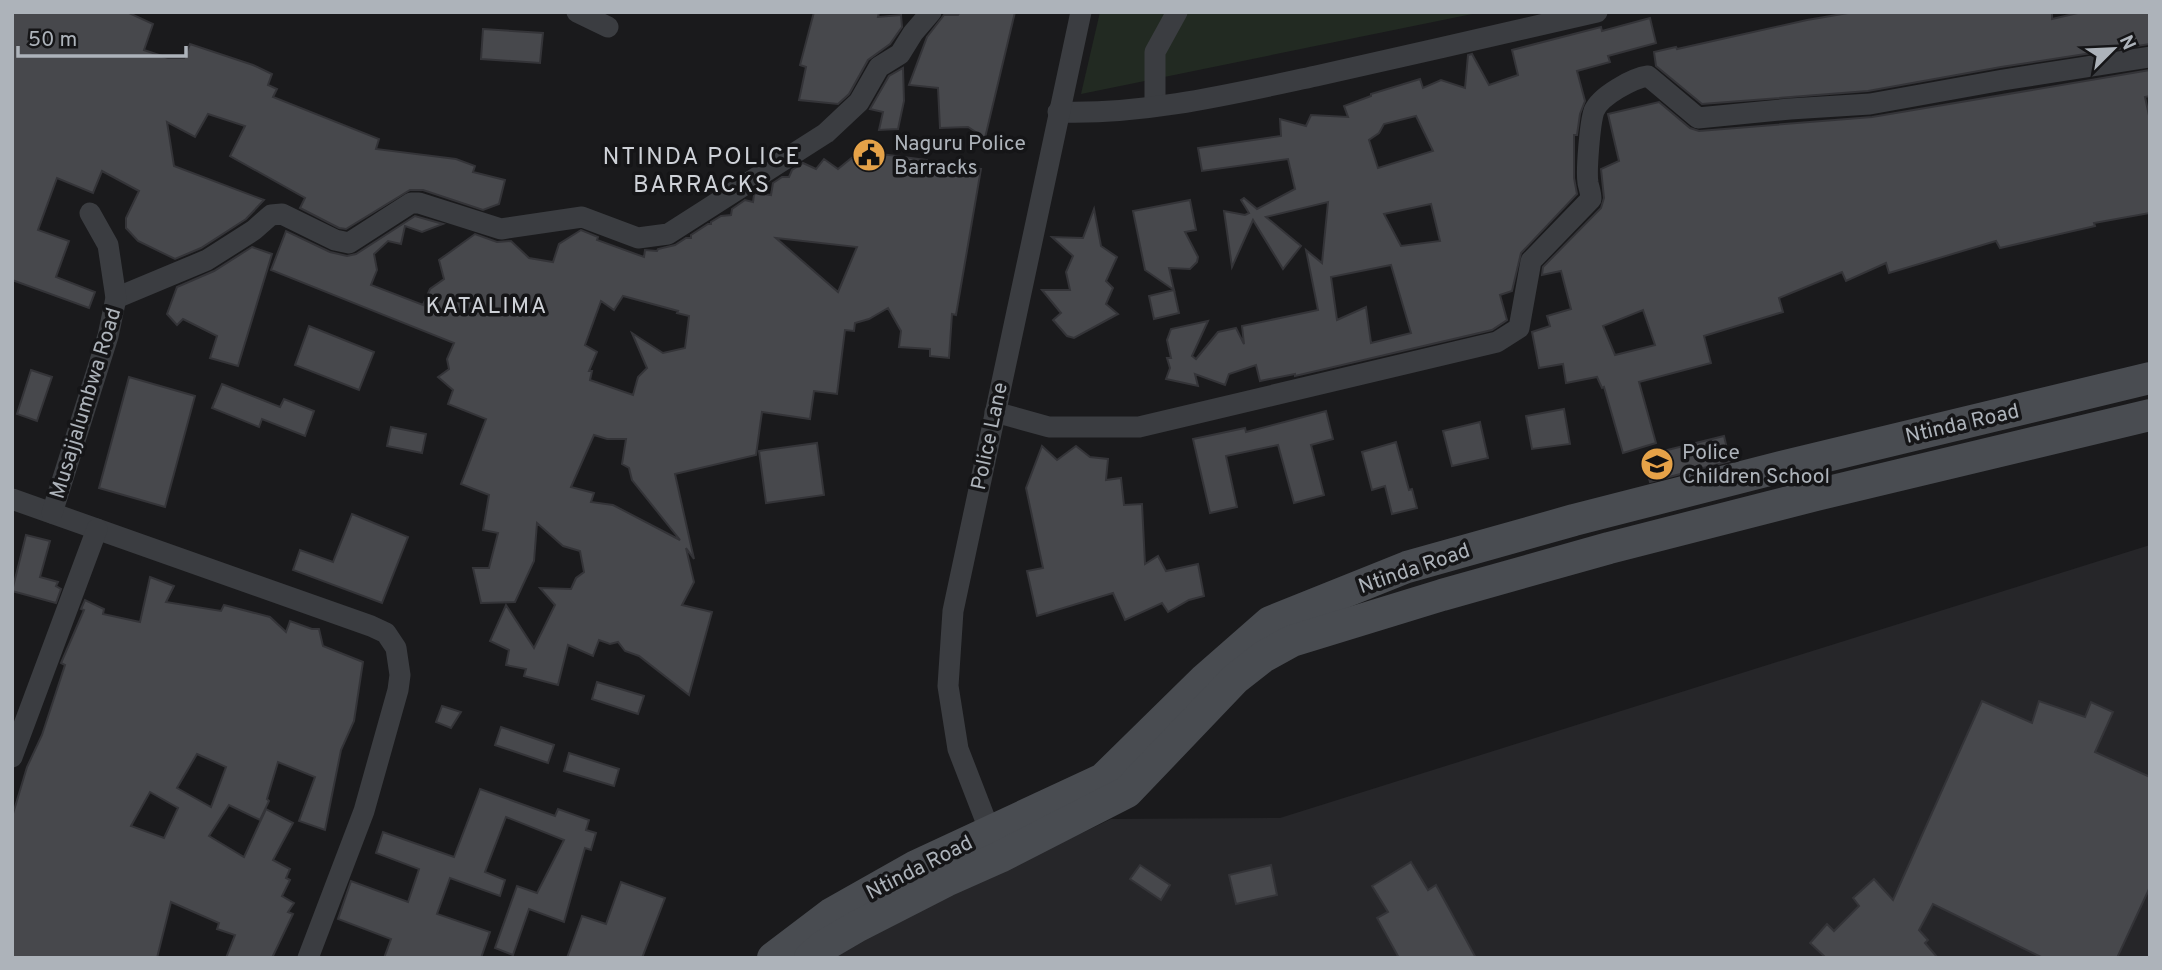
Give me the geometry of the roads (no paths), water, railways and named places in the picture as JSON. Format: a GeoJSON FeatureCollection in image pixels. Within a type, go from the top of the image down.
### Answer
{"type":"FeatureCollection","features":[{"type":"Feature","properties":{"kind":"main road","name":"Ntinda Road"},"geometry":{"type":"LineString","coordinates":[[810,958],[822,947],[858,926],[946,881],[995,844],[1103,779],[1205,679],[1270,622],[1407,567],[1574,520],[2150,378]]}},
{"type":"Feature","properties":{"kind":"main road","name":"Ntinda Road"},"geometry":{"type":"LineString","coordinates":[[773,958],[831,914],[916,866],[995,844],[1127,792],[1235,679],[1263,657],[1292,641],[1609,548],[1803,498],[2150,415]]}},
{"type":"Feature","properties":{"kind":"street"},"geometry":{"type":"LineString","coordinates":[[577,12],[608,27]]}},
{"type":"Feature","properties":{"kind":"street"},"geometry":{"type":"LineString","coordinates":[[116,298],[207,260],[254,230],[271,215],[282,214],[335,240],[349,243],[411,203],[419,203],[501,229],[582,217],[638,238],[668,234],[826,133],[859,102],[879,67],[900,54],[930,12]]}},
{"type":"Feature","properties":{"kind":"street","name":"Police Lane"},"geometry":{"type":"LineString","coordinates":[[995,844],[958,748],[948,686],[953,611],[1080,12]]}},
{"type":"Feature","properties":{"kind":"street"},"geometry":{"type":"LineString","coordinates":[[1155,106],[1155,52],[1177,12]]}},
{"type":"Feature","properties":{"kind":"street"},"geometry":{"type":"LineString","coordinates":[[1058,113],[1155,106],[1276,85],[1597,12]]}},
{"type":"Feature","properties":{"kind":"street"},"geometry":{"type":"LineString","coordinates":[[995,412],[1049,427],[1139,427],[1497,342],[1511,335],[1519,328],[1531,261],[1591,199],[1588,171],[1594,112],[1608,96],[1634,79],[1648,76],[1698,118],[1713,118],[1790,109],[1870,104],[2150,57]]}},
{"type":"Feature","properties":{"kind":"street","name":"Musajjalumbwa Road"},"geometry":{"type":"LineString","coordinates":[[52,513],[108,336],[116,298],[108,245],[90,213]]}},
{"type":"Feature","properties":{"kind":"street"},"geometry":{"type":"LineString","coordinates":[[12,499],[371,626],[387,633],[392,639],[400,660],[398,690],[364,811],[308,958]]}},
{"type":"Feature","properties":{"kind":"street"},"geometry":{"type":"LineString","coordinates":[[12,757],[97,529]]}},
{"type":"Feature","properties":{"kind":"place","name":"Naguru Police Barracks"},"geometry":{"type":"Point","coordinates":[869,155]}},
{"type":"Feature","properties":{"kind":"place","name":"Police Children School"},"geometry":{"type":"Point","coordinates":[1657,464]}},
{"type":"Feature","properties":{"kind":"district","name":"NTINDA POLICE BARRACKS"},"geometry":{"type":"Point","coordinates":[702,170]}},
{"type":"Feature","properties":{"kind":"district","name":"KATALIMA"},"geometry":{"type":"Point","coordinates":[487,305]}}]}
